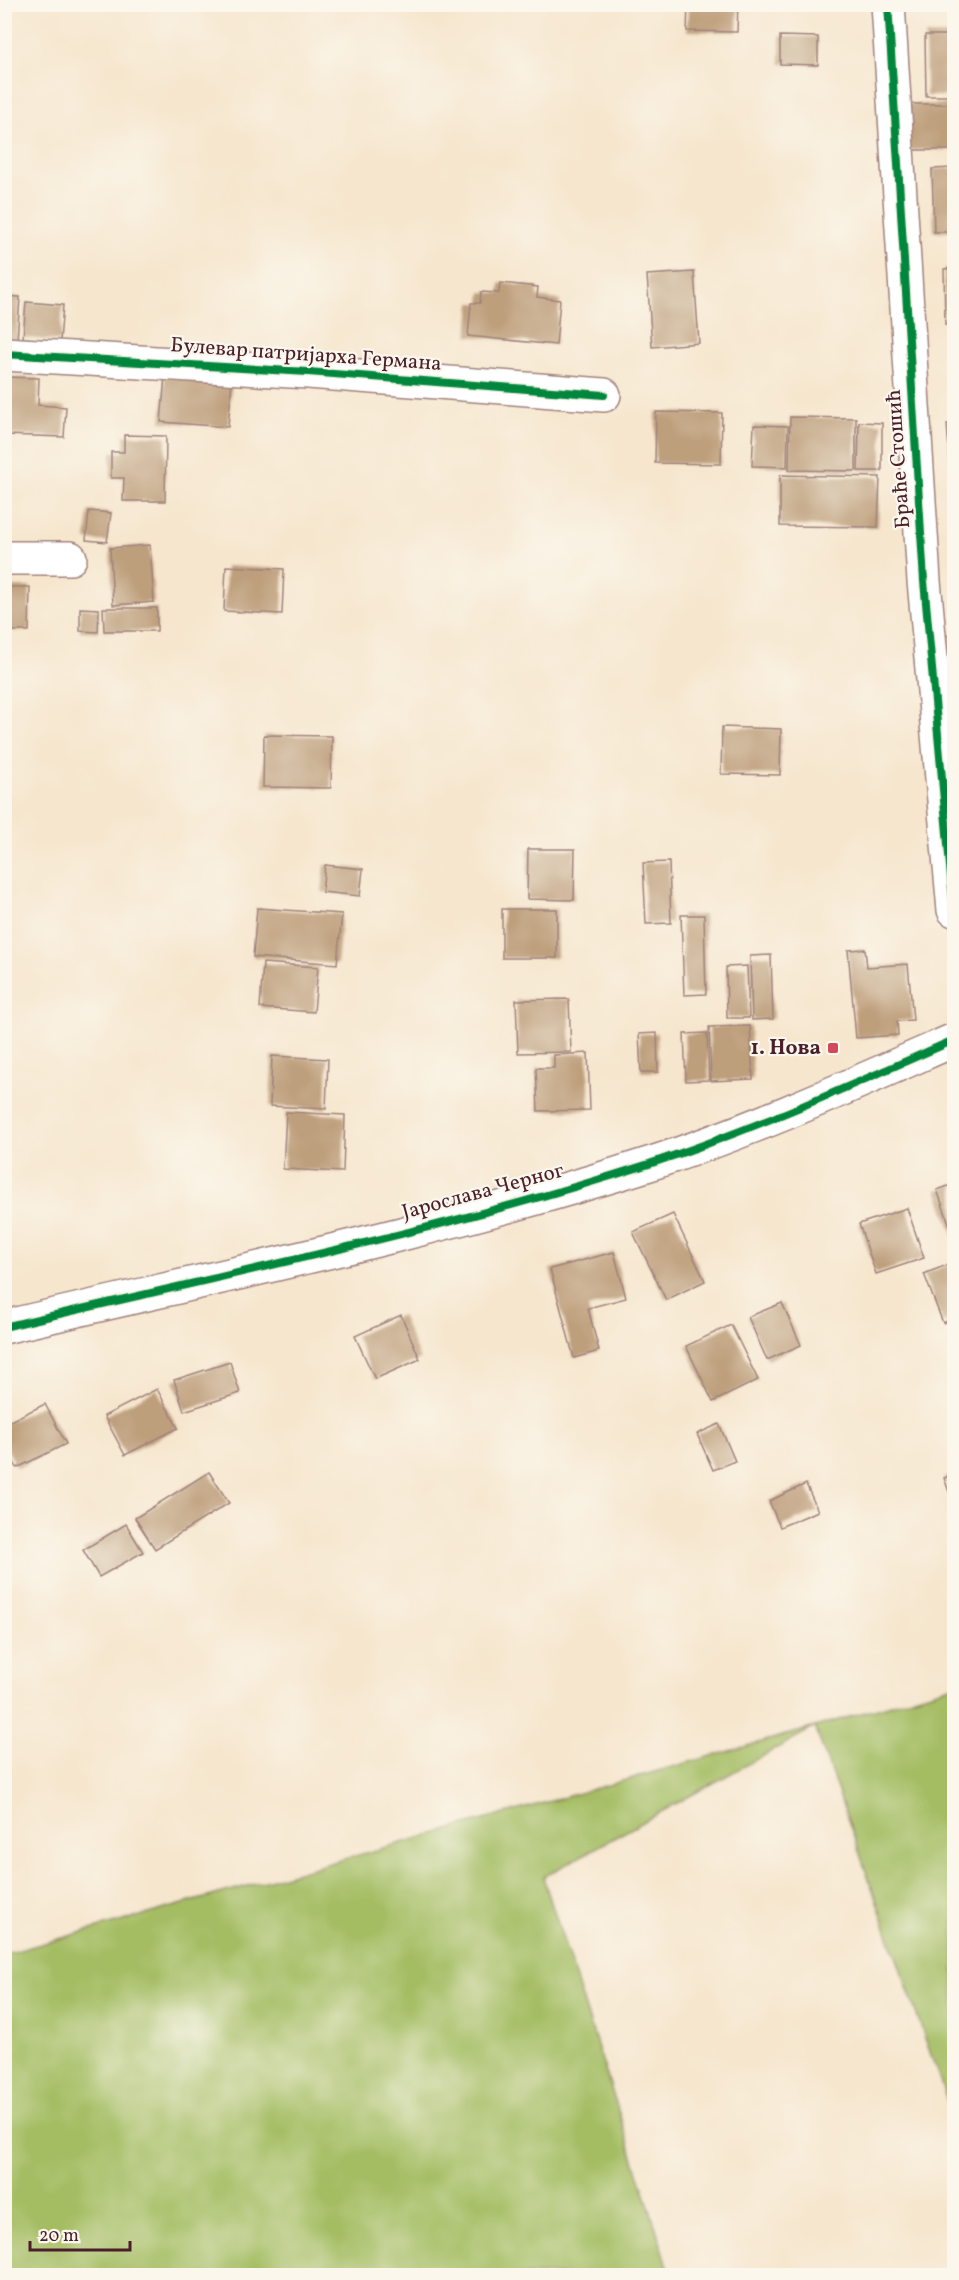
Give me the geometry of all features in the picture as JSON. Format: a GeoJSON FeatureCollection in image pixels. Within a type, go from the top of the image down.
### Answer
{"type":"FeatureCollection","features":[{"type":"Feature","properties":{"kind":"street","name":"Браће Стошић"},"geometry":{"type":"LineString","coordinates":[[888,4],[924,580],[954,910]]}},
{"type":"Feature","properties":{"kind":"street","name":"Булевар патријарха Германа"},"geometry":{"type":"LineString","coordinates":[[4,354],[308,372],[604,395]]}},
{"type":"Feature","properties":{"kind":"street"},"geometry":{"type":"LineString","coordinates":[[4,558],[70,558]]}},
{"type":"Feature","properties":{"kind":"street","name":"Јарослава Черног"},"geometry":{"type":"LineString","coordinates":[[4,1327],[340,1249],[646,1164],[710,1143],[954,1040]]}},
{"type":"Feature","properties":{"kind":"green space"},"geometry":{"type":"Polygon","coordinates":[[[954,1685],[954,2120],[815,1727],[954,1685]]]}},
{"type":"Feature","properties":{"kind":"green space"},"geometry":{"type":"Polygon","coordinates":[[[815,1727],[543,1877],[671,2275],[5,2275],[5,1954],[815,1727]]]}},
{"type":"Feature","properties":{"kind":"building"},"geometry":{"type":"Polygon","coordinates":[[[688,4],[738,4],[737,32],[687,31],[688,4]]]}},
{"type":"Feature","properties":{"kind":"building"},"geometry":{"type":"Polygon","coordinates":[[[925,35],[954,35],[954,96],[926,96],[925,35]]]}},
{"type":"Feature","properties":{"kind":"building"},"geometry":{"type":"Polygon","coordinates":[[[780,36],[818,37],[818,65],[780,64],[780,36]]]}},
{"type":"Feature","properties":{"kind":"building"},"geometry":{"type":"Polygon","coordinates":[[[907,104],[954,104],[954,150],[907,150],[907,104]]]}},
{"type":"Feature","properties":{"kind":"building"},"geometry":{"type":"Polygon","coordinates":[[[954,168],[954,232],[934,232],[932,169],[954,168]]]}},
{"type":"Feature","properties":{"kind":"building"},"geometry":{"type":"Polygon","coordinates":[[[954,268],[954,325],[945,325],[944,269],[954,268]]]}},
{"type":"Feature","properties":{"kind":"building"},"geometry":{"type":"Polygon","coordinates":[[[694,272],[699,343],[652,347],[647,275],[694,272]]]}},
{"type":"Feature","properties":{"kind":"building"},"geometry":{"type":"Polygon","coordinates":[[[500,283],[538,287],[537,297],[560,300],[556,345],[468,336],[471,303],[480,303],[481,292],[499,293],[500,283]]]}},
{"type":"Feature","properties":{"kind":"building"},"geometry":{"type":"Polygon","coordinates":[[[4,296],[20,297],[17,341],[4,340],[4,296]]]}},
{"type":"Feature","properties":{"kind":"building"},"geometry":{"type":"Polygon","coordinates":[[[26,302],[63,305],[60,341],[23,338],[26,302]]]}},
{"type":"Feature","properties":{"kind":"building"},"geometry":{"type":"Polygon","coordinates":[[[165,376],[232,381],[228,427],[161,422],[165,376]]]}},
{"type":"Feature","properties":{"kind":"building"},"geometry":{"type":"Polygon","coordinates":[[[4,377],[39,378],[38,405],[66,407],[64,437],[4,435],[4,377]]]}},
{"type":"Feature","properties":{"kind":"building"},"geometry":{"type":"Polygon","coordinates":[[[656,412],[722,413],[721,464],[655,463],[656,412]]]}},
{"type":"Feature","properties":{"kind":"building"},"geometry":{"type":"Polygon","coordinates":[[[790,417],[856,418],[856,471],[789,470],[790,417]]]}},
{"type":"Feature","properties":{"kind":"building"},"geometry":{"type":"Polygon","coordinates":[[[859,422],[882,423],[882,471],[858,471],[859,422]]]}},
{"type":"Feature","properties":{"kind":"building"},"geometry":{"type":"Polygon","coordinates":[[[954,423],[954,476],[951,477],[947,424],[954,423]]]}},
{"type":"Feature","properties":{"kind":"building"},"geometry":{"type":"Polygon","coordinates":[[[754,425],[788,426],[787,467],[752,466],[754,425]]]}},
{"type":"Feature","properties":{"kind":"building"},"geometry":{"type":"Polygon","coordinates":[[[124,435],[166,436],[165,501],[123,501],[124,478],[111,478],[111,452],[124,452],[124,435]]]}},
{"type":"Feature","properties":{"kind":"building"},"geometry":{"type":"Polygon","coordinates":[[[780,475],[880,477],[878,527],[780,526],[780,475]]]}},
{"type":"Feature","properties":{"kind":"building"},"geometry":{"type":"Polygon","coordinates":[[[89,511],[111,513],[107,542],[86,540],[89,511]]]}},
{"type":"Feature","properties":{"kind":"building"},"geometry":{"type":"Polygon","coordinates":[[[150,545],[154,602],[113,605],[110,548],[150,545]]]}},
{"type":"Feature","properties":{"kind":"building"},"geometry":{"type":"Polygon","coordinates":[[[226,566],[284,569],[282,614],[224,611],[226,566]]]}},
{"type":"Feature","properties":{"kind":"building"},"geometry":{"type":"Polygon","coordinates":[[[4,587],[30,587],[29,631],[4,631],[4,587]]]}},
{"type":"Feature","properties":{"kind":"building"},"geometry":{"type":"Polygon","coordinates":[[[80,608],[99,609],[98,632],[80,631],[80,608]]]}},
{"type":"Feature","properties":{"kind":"building"},"geometry":{"type":"Polygon","coordinates":[[[103,608],[157,608],[157,631],[104,631],[103,608]]]}},
{"type":"Feature","properties":{"kind":"building"},"geometry":{"type":"Polygon","coordinates":[[[954,635],[954,676],[947,677],[942,636],[954,635]]]}},
{"type":"Feature","properties":{"kind":"building"},"geometry":{"type":"Polygon","coordinates":[[[722,727],[781,729],[780,775],[721,774],[722,727]]]}},
{"type":"Feature","properties":{"kind":"building"},"geometry":{"type":"Polygon","coordinates":[[[264,735],[332,736],[331,788],[263,787],[264,735]]]}},
{"type":"Feature","properties":{"kind":"building"},"geometry":{"type":"Polygon","coordinates":[[[528,849],[575,849],[574,900],[527,899],[528,849]]]}},
{"type":"Feature","properties":{"kind":"building"},"geometry":{"type":"Polygon","coordinates":[[[669,862],[671,923],[646,924],[643,863],[669,862]]]}},
{"type":"Feature","properties":{"kind":"building"},"geometry":{"type":"Polygon","coordinates":[[[325,865],[363,869],[360,896],[322,892],[325,865]]]}},
{"type":"Feature","properties":{"kind":"building"},"geometry":{"type":"Polygon","coordinates":[[[257,908],[342,914],[337,964],[253,957],[257,908]]]}},
{"type":"Feature","properties":{"kind":"building"},"geometry":{"type":"Polygon","coordinates":[[[502,909],[557,909],[557,958],[502,958],[502,909]]]}},
{"type":"Feature","properties":{"kind":"building"},"geometry":{"type":"Polygon","coordinates":[[[681,915],[704,915],[706,994],[684,995],[681,915]]]}},
{"type":"Feature","properties":{"kind":"building"},"geometry":{"type":"Polygon","coordinates":[[[865,949],[867,967],[908,964],[913,1020],[897,1021],[898,1035],[856,1038],[848,950],[865,949]]]}},
{"type":"Feature","properties":{"kind":"building"},"geometry":{"type":"Polygon","coordinates":[[[771,955],[773,1019],[752,1020],[750,956],[771,955]]]}},
{"type":"Feature","properties":{"kind":"building"},"geometry":{"type":"Polygon","coordinates":[[[263,963],[318,967],[314,1012],[260,1008],[263,963]]]}},
{"type":"Feature","properties":{"kind":"building"},"geometry":{"type":"Polygon","coordinates":[[[747,966],[749,1018],[727,1018],[726,967],[747,966]]]}},
{"type":"Feature","properties":{"kind":"building"},"geometry":{"type":"Polygon","coordinates":[[[569,999],[571,1052],[518,1053],[516,1000],[569,999]]]}},
{"type":"Feature","properties":{"kind":"building"},"geometry":{"type":"Polygon","coordinates":[[[750,1026],[753,1079],[711,1081],[709,1027],[750,1026]]]}},
{"type":"Feature","properties":{"kind":"building"},"geometry":{"type":"Polygon","coordinates":[[[657,1033],[658,1072],[641,1072],[639,1034],[657,1033]]]}},
{"type":"Feature","properties":{"kind":"building"},"geometry":{"type":"Polygon","coordinates":[[[707,1033],[709,1080],[686,1081],[684,1034],[707,1033]]]}},
{"type":"Feature","properties":{"kind":"building"},"geometry":{"type":"Polygon","coordinates":[[[588,1053],[590,1110],[538,1111],[536,1068],[554,1068],[554,1055],[588,1053]]]}},
{"type":"Feature","properties":{"kind":"building"},"geometry":{"type":"Polygon","coordinates":[[[272,1056],[328,1059],[326,1109],[270,1106],[272,1056]]]}},
{"type":"Feature","properties":{"kind":"building"},"geometry":{"type":"Polygon","coordinates":[[[286,1112],[345,1115],[343,1172],[283,1169],[286,1112]]]}},
{"type":"Feature","properties":{"kind":"building"},"geometry":{"type":"Polygon","coordinates":[[[954,1184],[954,1237],[937,1190],[954,1184]]]}},
{"type":"Feature","properties":{"kind":"building"},"geometry":{"type":"Polygon","coordinates":[[[907,1208],[924,1258],[876,1274],[859,1224],[907,1208]]]}},
{"type":"Feature","properties":{"kind":"building"},"geometry":{"type":"Polygon","coordinates":[[[673,1214],[705,1281],[666,1300],[633,1232],[673,1214]]]}},
{"type":"Feature","properties":{"kind":"building"},"geometry":{"type":"Polygon","coordinates":[[[614,1252],[626,1298],[588,1308],[599,1351],[574,1358],[550,1269],[614,1252]]]}},
{"type":"Feature","properties":{"kind":"building"},"geometry":{"type":"Polygon","coordinates":[[[954,1262],[954,1318],[943,1323],[924,1274],[954,1262]]]}},
{"type":"Feature","properties":{"kind":"building"},"geometry":{"type":"Polygon","coordinates":[[[782,1303],[801,1345],[767,1360],[748,1317],[782,1303]]]}},
{"type":"Feature","properties":{"kind":"building"},"geometry":{"type":"Polygon","coordinates":[[[401,1315],[420,1359],[375,1379],[355,1336],[401,1315]]]}},
{"type":"Feature","properties":{"kind":"building"},"geometry":{"type":"Polygon","coordinates":[[[731,1325],[758,1380],[713,1402],[686,1346],[731,1325]]]}},
{"type":"Feature","properties":{"kind":"building"},"geometry":{"type":"Polygon","coordinates":[[[230,1362],[240,1393],[184,1411],[174,1380],[230,1362]]]}},
{"type":"Feature","properties":{"kind":"building"},"geometry":{"type":"Polygon","coordinates":[[[157,1389],[178,1428],[125,1455],[104,1416],[157,1389]]]}},
{"type":"Feature","properties":{"kind":"building"},"geometry":{"type":"Polygon","coordinates":[[[45,1404],[66,1444],[17,1468],[4,1443],[4,1424],[45,1404]]]}},
{"type":"Feature","properties":{"kind":"building"},"geometry":{"type":"Polygon","coordinates":[[[719,1424],[735,1461],[713,1470],[697,1434],[719,1424]]]}},
{"type":"Feature","properties":{"kind":"building"},"geometry":{"type":"Polygon","coordinates":[[[209,1472],[229,1503],[155,1549],[135,1518],[209,1472]]]}},
{"type":"Feature","properties":{"kind":"building"},"geometry":{"type":"Polygon","coordinates":[[[954,1474],[954,1506],[944,1478],[954,1474]]]}},
{"type":"Feature","properties":{"kind":"building"},"geometry":{"type":"Polygon","coordinates":[[[806,1484],[818,1511],[780,1527],[769,1501],[806,1484]]]}},
{"type":"Feature","properties":{"kind":"building"},"geometry":{"type":"Polygon","coordinates":[[[126,1524],[143,1552],[99,1577],[83,1550],[126,1524]]]}},
{"type":"Feature","properties":{"kind":"cycle path"},"geometry":{"type":"LineString","coordinates":[[888,4],[924,581],[954,910]]}},
{"type":"Feature","properties":{"kind":"cycle path"},"geometry":{"type":"LineString","coordinates":[[4,354],[308,372],[604,395]]}},
{"type":"Feature","properties":{"kind":"cycle path"},"geometry":{"type":"LineString","coordinates":[[4,1327],[328,1252],[570,1188],[688,1151],[803,1106],[954,1040]]}},
{"type":"Feature","properties":{"kind":"place","name":"1. Нова"},"geometry":{"type":"Point","coordinates":[833,1048]}}]}
